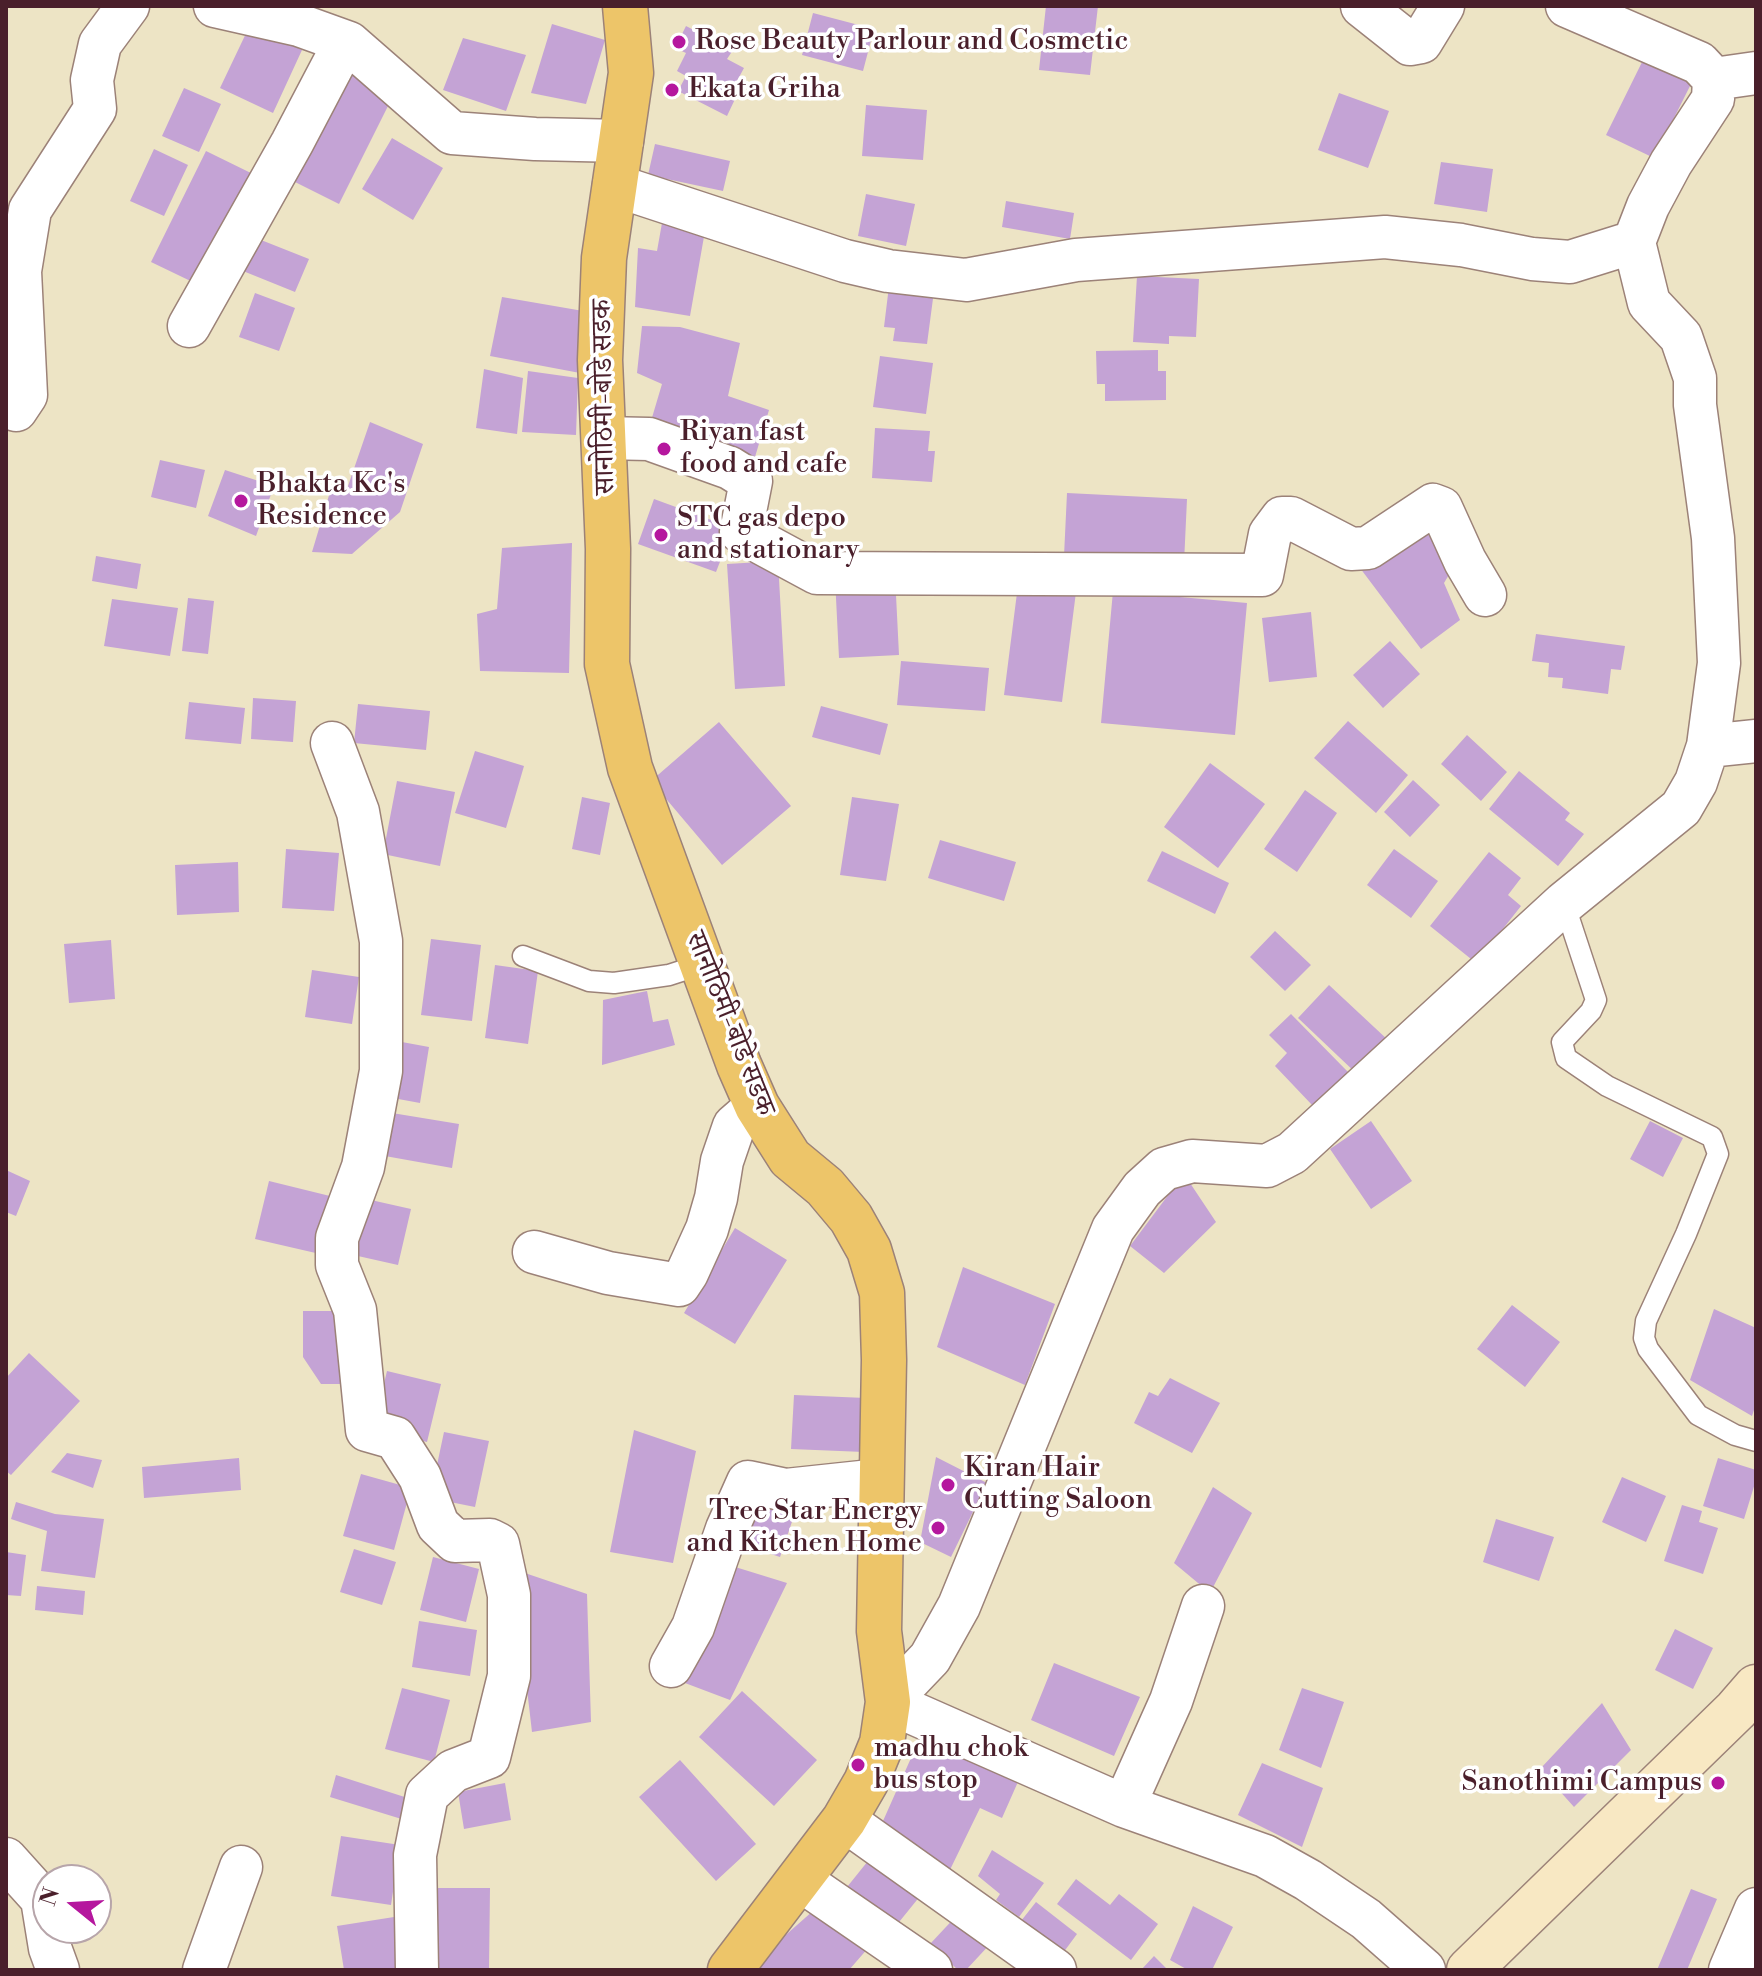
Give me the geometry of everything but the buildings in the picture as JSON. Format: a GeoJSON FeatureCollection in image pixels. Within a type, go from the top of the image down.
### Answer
{"type":"FeatureCollection","features":[{"type":"Feature","properties":{"kind":"main road","name":"सानोठिमी-बोडे सडक"},"geometry":{"type":"LineString","coordinates":[[625,6],[631,73],[604,258],[600,360],[608,549],[607,664],[630,768],[739,1065],[757,1106],[790,1158],[825,1187],[851,1218],[869,1250],[882,1293],[884,1360],[879,1631],[888,1702],[882,1743],[866,1782],[844,1820],[730,1970]]}},
{"type":"Feature","properties":{"kind":"street"},"geometry":{"type":"LineString","coordinates":[[6,407],[16,410],[26,395],[20,271],[30,210],[95,109],[92,80],[100,44],[128,6]]}},
{"type":"Feature","properties":{"kind":"street"},"geometry":{"type":"LineString","coordinates":[[215,6],[299,25],[349,43],[452,133],[622,141]]}},
{"type":"Feature","properties":{"kind":"street"},"geometry":{"type":"LineString","coordinates":[[1362,6],[1410,44],[1421,42],[1443,6]]}},
{"type":"Feature","properties":{"kind":"street"},"geometry":{"type":"LineString","coordinates":[[1424,1970],[1366,1919],[1265,1856],[1124,1806],[888,1702],[930,1658],[959,1606],[1113,1229],[1142,1189],[1164,1169],[1192,1161],[1267,1166],[1292,1153],[1564,903],[1681,808],[1696,782],[1708,746],[1719,663],[1713,538],[1695,405],[1695,378],[1681,337],[1649,303],[1634,242],[1648,206],[1671,163],[1713,99],[1714,79],[1699,63],[1624,17],[1567,6]]}},
{"type":"Feature","properties":{"kind":"street"},"geometry":{"type":"LineString","coordinates":[[189,326],[334,63],[349,43]]}},
{"type":"Feature","properties":{"kind":"street"},"geometry":{"type":"LineString","coordinates":[[1714,79],[1756,73]]}},
{"type":"Feature","properties":{"kind":"street"},"geometry":{"type":"LineString","coordinates":[[614,185],[845,261],[888,271],[966,280],[1076,260],[1385,237],[1570,262],[1634,242]]}},
{"type":"Feature","properties":{"kind":"street"},"geometry":{"type":"LineString","coordinates":[[603,438],[649,439],[730,468],[751,481],[741,532],[817,573],[1262,575],[1270,534],[1282,518],[1291,518],[1351,549],[1368,548],[1433,505],[1441,508],[1465,561],[1485,595]]}},
{"type":"Feature","properties":{"kind":"street"},"geometry":{"type":"LineString","coordinates":[[1708,746],[1756,741]]}},
{"type":"Feature","properties":{"kind":"street"},"geometry":{"type":"LineString","coordinates":[[332,743],[358,812],[381,941],[381,1071],[363,1167],[337,1238],[337,1265],[355,1310],[367,1430],[395,1438],[420,1477],[438,1525],[455,1541],[490,1540],[498,1544],[509,1595],[509,1676],[489,1757],[453,1771],[427,1795],[415,1855],[417,1970]]}},
{"type":"Feature","properties":{"kind":"street"},"geometry":{"type":"LineString","coordinates":[[534,1252],[608,1273],[679,1285],[707,1229],[722,1161],[734,1126],[757,1106]]}},
{"type":"Feature","properties":{"kind":"street"},"geometry":{"type":"LineString","coordinates":[[671,1666],[693,1627],[727,1529],[748,1482],[786,1490],[880,1480]]}},
{"type":"Feature","properties":{"kind":"street"},"geometry":{"type":"LineString","coordinates":[[1124,1806],[1171,1701],[1203,1606]]}},
{"type":"Feature","properties":{"kind":"street"},"geometry":{"type":"LineString","coordinates":[[1469,1970],[1756,1687]]}},
{"type":"Feature","properties":{"kind":"street"},"geometry":{"type":"LineString","coordinates":[[844,1820],[1055,1970]]}},
{"type":"Feature","properties":{"kind":"street"},"geometry":{"type":"LineString","coordinates":[[6,1859],[42,1899],[50,1948],[58,1970]]}},
{"type":"Feature","properties":{"kind":"street"},"geometry":{"type":"LineString","coordinates":[[204,1970],[241,1867]]}},
{"type":"Feature","properties":{"kind":"street"},"geometry":{"type":"LineString","coordinates":[[800,1880],[931,1970]]}},
{"type":"Feature","properties":{"kind":"street"},"geometry":{"type":"LineString","coordinates":[[1730,1970],[1756,1909]]}},
{"type":"Feature","properties":{"kind":"lane"},"geometry":{"type":"LineString","coordinates":[[1564,903],[1596,1000],[1591,1011],[1562,1042],[1566,1058],[1607,1086],[1712,1137],[1718,1154],[1646,1321],[1644,1338],[1648,1349],[1698,1415],[1735,1435],[1756,1441]]}},
{"type":"Feature","properties":{"kind":"lane"},"geometry":{"type":"LineString","coordinates":[[523,956],[589,981],[614,983],[669,975],[703,964]]}},
{"type":"Feature","properties":{"kind":"place","name":"Rose Beauty Parlour and Cosmetic"},"geometry":{"type":"Point","coordinates":[679,42]}},
{"type":"Feature","properties":{"kind":"place","name":"Ekata Griha"},"geometry":{"type":"Point","coordinates":[672,90]}},
{"type":"Feature","properties":{"kind":"place","name":"Riyan fast food and cafe"},"geometry":{"type":"Point","coordinates":[664,449]}},
{"type":"Feature","properties":{"kind":"place","name":"Bhakta Kc's Residence"},"geometry":{"type":"Point","coordinates":[241,501]}},
{"type":"Feature","properties":{"kind":"place","name":"STC gas depo and stationary"},"geometry":{"type":"Point","coordinates":[661,535]}},
{"type":"Feature","properties":{"kind":"place","name":"Kiran Hair Cutting Saloon"},"geometry":{"type":"Point","coordinates":[948,1485]}},
{"type":"Feature","properties":{"kind":"place","name":"Tree Star Energy and Kitchen Home"},"geometry":{"type":"Point","coordinates":[938,1528]}},
{"type":"Feature","properties":{"kind":"place","name":"madhu chok bus stop"},"geometry":{"type":"Point","coordinates":[858,1765]}},
{"type":"Feature","properties":{"kind":"place","name":"Sanothimi Campus"},"geometry":{"type":"Point","coordinates":[1718,1783]}}]}
